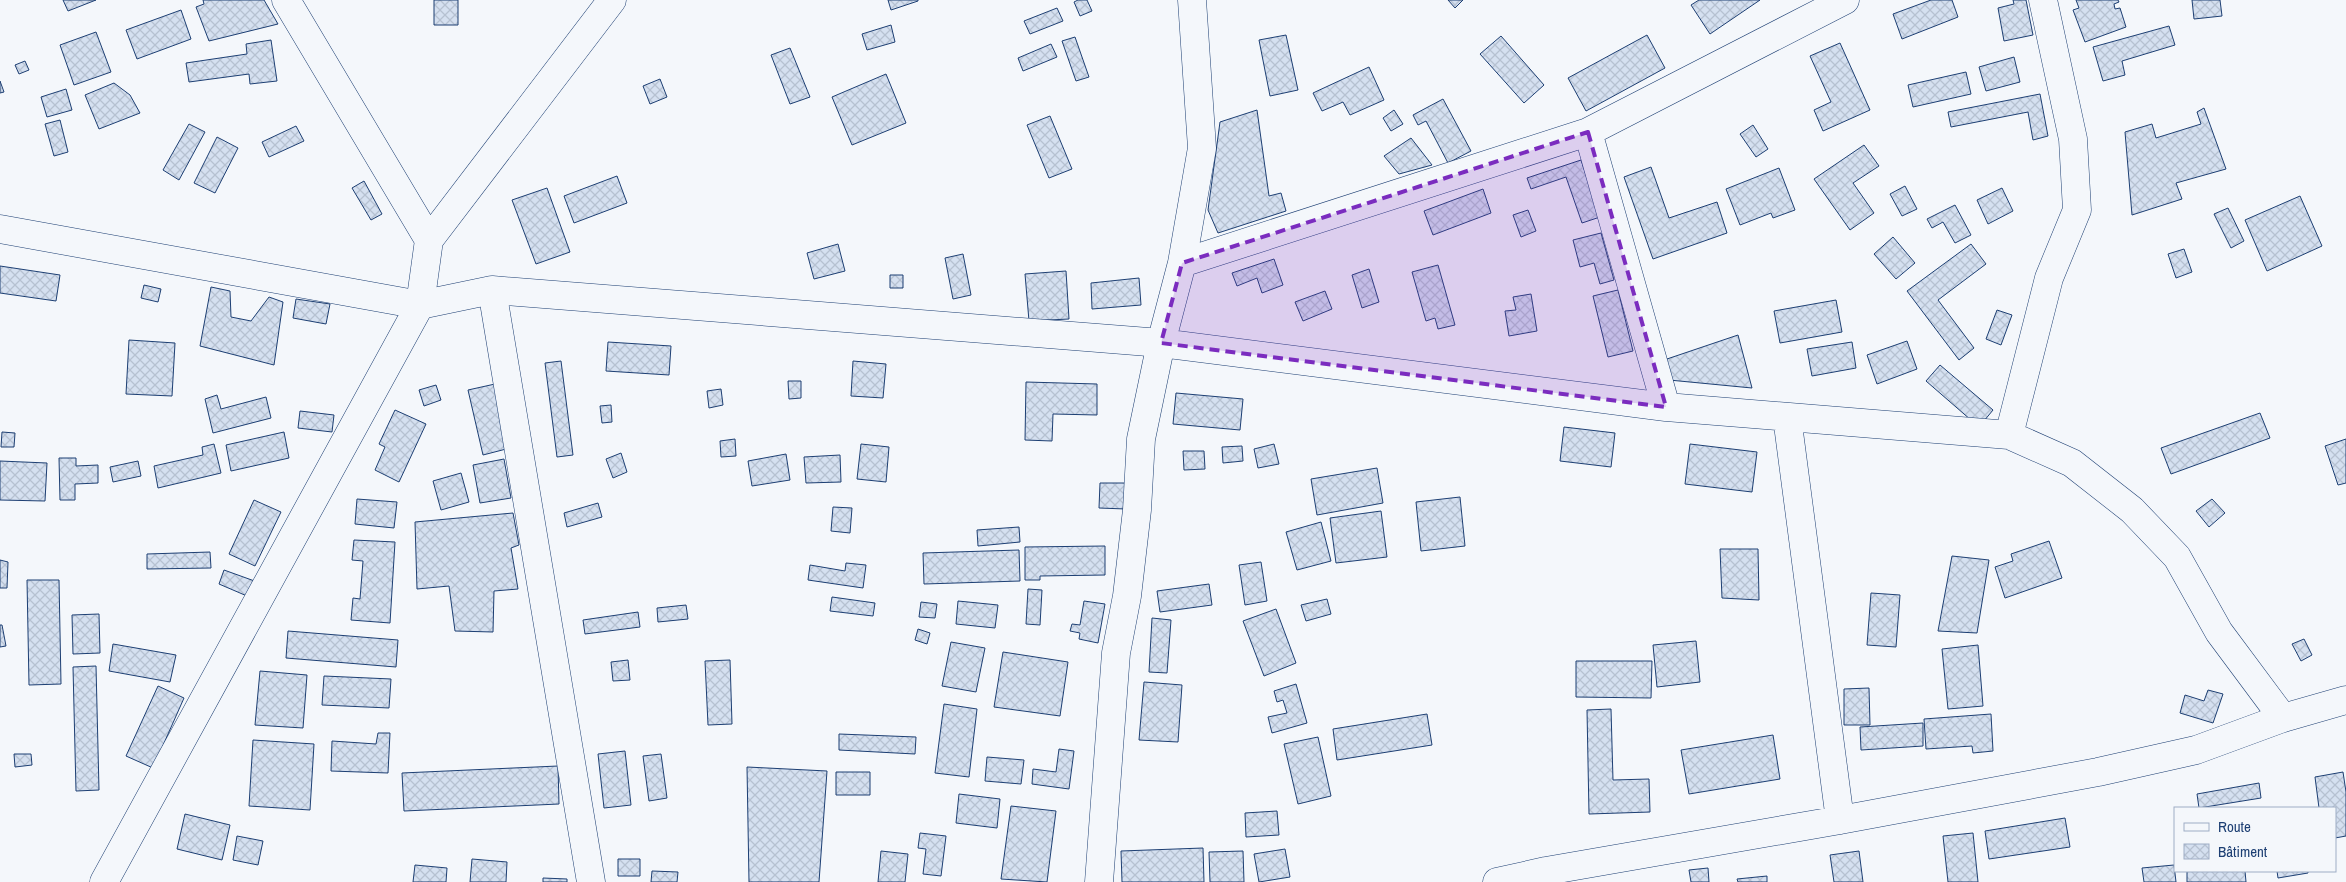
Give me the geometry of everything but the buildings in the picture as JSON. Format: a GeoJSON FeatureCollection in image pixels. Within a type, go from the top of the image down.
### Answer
{"type":"FeatureCollection","features":[{"type":"Feature","properties":{"kind":"street"},"geometry":{"type":"LineString","coordinates":[[286,0],[429,240]]}},
{"type":"Feature","properties":{"kind":"street"},"geometry":{"type":"LineString","coordinates":[[104,882],[420,305],[429,240],[612,0]]}},
{"type":"Feature","properties":{"kind":"street"},"geometry":{"type":"LineString","coordinates":[[1099,882],[1116,653],[1128,586],[1137,510],[1141,439],[1161,343],[1182,263],[1202,148],[1192,0]]}},
{"type":"Feature","properties":{"kind":"street"},"geometry":{"type":"LineString","coordinates":[[1182,263],[1588,132],[1844,0]]}},
{"type":"Feature","properties":{"kind":"street"},"geometry":{"type":"LineString","coordinates":[[2009,435],[2049,278],[2077,210],[2072,139],[2043,0]]}},
{"type":"Feature","properties":{"kind":"street"},"geometry":{"type":"LineString","coordinates":[[1588,132],[1666,407]]}},
{"type":"Feature","properties":{"kind":"street"},"geometry":{"type":"LineString","coordinates":[[0,229],[420,305],[492,290],[1161,343],[1666,407],[2009,435],[2072,463],[2132,510],[2177,557],[2219,632],[2283,718]]}},
{"type":"Feature","properties":{"kind":"street"},"geometry":{"type":"LineString","coordinates":[[492,290],[591,882]]}},
{"type":"Feature","properties":{"kind":"street"},"geometry":{"type":"LineString","coordinates":[[1786,417],[1840,820]]}},
{"type":"Feature","properties":{"kind":"street"},"geometry":{"type":"LineString","coordinates":[[1497,882],[1546,871],[1840,820],[2098,772],[2196,750],[2283,718],[2346,700]]}},
{"type":"Feature","properties":{"kind":"highlighted area"},"geometry":{"type":"Polygon","coordinates":[[[1588,132],[1666,407],[1161,343],[1182,263],[1588,132]]]}}]}
